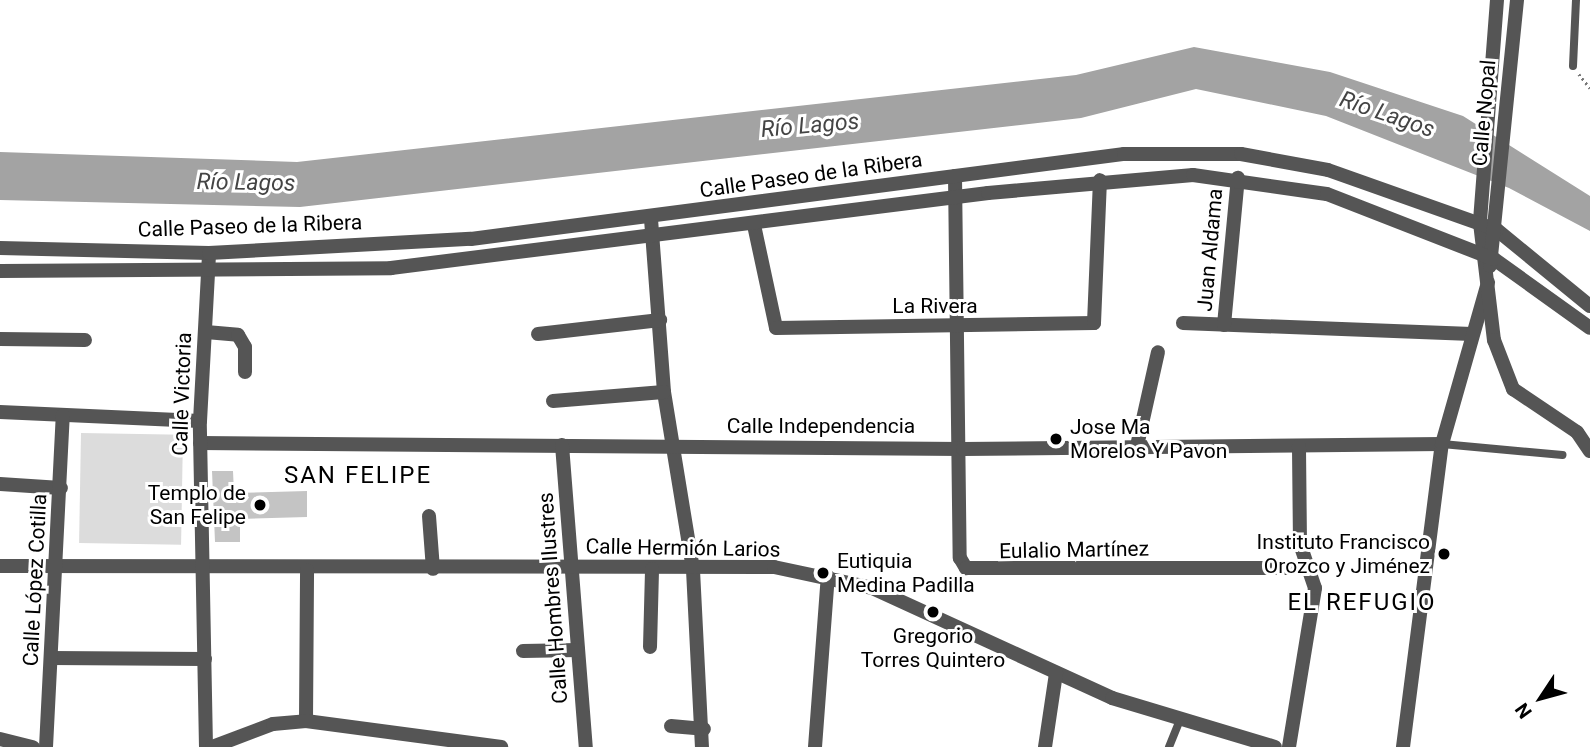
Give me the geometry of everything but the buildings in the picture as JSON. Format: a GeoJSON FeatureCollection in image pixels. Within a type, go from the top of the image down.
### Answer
{"type":"FeatureCollection","features":[{"type":"Feature","properties":{"kind":"street","name":"Calle Nopal"},"geometry":{"type":"LineString","coordinates":[[1489,265],[1480,219],[1497,0]]}},
{"type":"Feature","properties":{"kind":"street","name":"Calle Nopal"},"geometry":{"type":"LineString","coordinates":[[1489,265],[1497,224],[1507,87],[1517,0]]}},
{"type":"Feature","properties":{"kind":"street","name":"Calle Paseo de la Ribera"},"geometry":{"type":"LineString","coordinates":[[0,248],[209,253],[471,239],[651,219],[1124,154],[1241,154],[1328,170],[1497,224],[1590,306]]}},
{"type":"Feature","properties":{"kind":"street"},"geometry":{"type":"LineString","coordinates":[[955,176],[962,449]]}},
{"type":"Feature","properties":{"kind":"street","name":"Calle Paseo de la Ribera"},"geometry":{"type":"LineString","coordinates":[[0,271],[391,268],[654,238],[1100,180],[1238,178],[1327,194],[1489,265],[1590,328]]}},
{"type":"Feature","properties":{"kind":"street","name":"Juan Aldama"},"geometry":{"type":"LineString","coordinates":[[1224,325],[1238,178]]}},
{"type":"Feature","properties":{"kind":"street","name":"La Rivera"},"geometry":{"type":"LineString","coordinates":[[754,225],[776,328],[959,328],[1094,323],[1100,180]]}},
{"type":"Feature","properties":{"kind":"street"},"geometry":{"type":"LineString","coordinates":[[651,219],[664,392],[693,570],[704,729],[702,747]]}},
{"type":"Feature","properties":{"kind":"street","name":"Calle Victoria"},"geometry":{"type":"LineString","coordinates":[[206,747],[200,421],[209,253]]}},
{"type":"Feature","properties":{"kind":"street"},"geometry":{"type":"LineString","coordinates":[[1403,747],[1442,444],[1489,265]]}},
{"type":"Feature","properties":{"kind":"street"},"geometry":{"type":"LineString","coordinates":[[1489,265],[1502,373],[1531,405],[1577,432],[1590,451]]}},
{"type":"Feature","properties":{"kind":"street"},"geometry":{"type":"LineString","coordinates":[[538,334],[660,320]]}},
{"type":"Feature","properties":{"kind":"street"},"geometry":{"type":"LineString","coordinates":[[1182,323],[1472,334]]}},
{"type":"Feature","properties":{"kind":"street"},"geometry":{"type":"LineString","coordinates":[[206,332],[238,335],[246,347],[245,372]]}},
{"type":"Feature","properties":{"kind":"street"},"geometry":{"type":"LineString","coordinates":[[0,340],[85,340]]}},
{"type":"Feature","properties":{"kind":"street"},"geometry":{"type":"LineString","coordinates":[[1137,446],[1158,352]]}},
{"type":"Feature","properties":{"kind":"street"},"geometry":{"type":"LineString","coordinates":[[553,401],[664,392]]}},
{"type":"Feature","properties":{"kind":"street"},"geometry":{"type":"LineString","coordinates":[[0,412],[200,421]]}},
{"type":"Feature","properties":{"kind":"street","name":"Calle López Cotilla"},"geometry":{"type":"LineString","coordinates":[[46,747],[63,415]]}},
{"type":"Feature","properties":{"kind":"street","name":"Calle Independencia"},"geometry":{"type":"LineString","coordinates":[[200,443],[962,449],[1442,444]]}},
{"type":"Feature","properties":{"kind":"street","name":"Calle Hombres Ilustres"},"geometry":{"type":"LineString","coordinates":[[562,445],[575,567],[586,747]]}},
{"type":"Feature","properties":{"kind":"street"},"geometry":{"type":"LineString","coordinates":[[1289,747],[1315,588],[1304,568],[1299,446]]}},
{"type":"Feature","properties":{"kind":"street","name":"Eulalio Martínez"},"geometry":{"type":"LineString","coordinates":[[962,449],[960,558],[977,572],[1304,568]]}},
{"type":"Feature","properties":{"kind":"street"},"geometry":{"type":"LineString","coordinates":[[0,484],[61,488]]}},
{"type":"Feature","properties":{"kind":"street"},"geometry":{"type":"LineString","coordinates":[[429,516],[433,569]]}},
{"type":"Feature","properties":{"kind":"street","name":"Calle Hermión Larios"},"geometry":{"type":"LineString","coordinates":[[0,566],[56,571],[575,567],[693,570],[774,567],[828,576],[872,589],[1056,673],[1181,718],[1275,747]]}},
{"type":"Feature","properties":{"kind":"street"},"geometry":{"type":"LineString","coordinates":[[650,647],[652,569]]}},
{"type":"Feature","properties":{"kind":"street"},"geometry":{"type":"LineString","coordinates":[[306,721],[307,570]]}},
{"type":"Feature","properties":{"kind":"street"},"geometry":{"type":"LineString","coordinates":[[815,747],[828,576]]}},
{"type":"Feature","properties":{"kind":"street"},"geometry":{"type":"LineString","coordinates":[[523,651],[578,650]]}},
{"type":"Feature","properties":{"kind":"street"},"geometry":{"type":"LineString","coordinates":[[51,658],[205,659]]}},
{"type":"Feature","properties":{"kind":"street"},"geometry":{"type":"LineString","coordinates":[[1045,747],[1056,673]]}},
{"type":"Feature","properties":{"kind":"street"},"geometry":{"type":"LineString","coordinates":[[212,747],[273,724],[306,721],[501,747]]}},
{"type":"Feature","properties":{"kind":"street"},"geometry":{"type":"LineString","coordinates":[[671,726],[704,729]]}},
{"type":"Feature","properties":{"kind":"street"},"geometry":{"type":"LineString","coordinates":[[0,739],[33,747]]}},
{"type":"Feature","properties":{"kind":"lane"},"geometry":{"type":"LineString","coordinates":[[1573,66],[1576,0]]}},
{"type":"Feature","properties":{"kind":"lane"},"geometry":{"type":"LineString","coordinates":[[1442,444],[1563,454]]}},
{"type":"Feature","properties":{"kind":"lane"},"geometry":{"type":"LineString","coordinates":[[1169,747],[1181,718]]}},
{"type":"Feature","properties":{"kind":"path"},"geometry":{"type":"LineString","coordinates":[[1573,66],[1590,88]]}},
{"type":"Feature","properties":{"kind":"shaded area"},"geometry":{"type":"Polygon","coordinates":[[[81,433],[183,435],[181,545],[79,543],[81,433]]]}},
{"type":"Feature","properties":{"kind":"water","name":"Río Lagos"},"geometry":{"type":"Polygon","coordinates":[[[1194,47],[1330,72],[1463,116],[1590,196],[1590,231],[1509,188],[1326,116],[1196,89],[1081,118],[300,207],[0,200],[0,152],[297,162],[1076,75],[1194,47]]]}},
{"type":"Feature","properties":{"kind":"place","name":"Jose Ma Morelos Y Pavon"},"geometry":{"type":"Point","coordinates":[1056,439]}},
{"type":"Feature","properties":{"kind":"place","name":"Templo de San Felipe"},"geometry":{"type":"Point","coordinates":[260,505]}},
{"type":"Feature","properties":{"kind":"place","name":"Instituto Francisco Orozco y Jiménez"},"geometry":{"type":"Point","coordinates":[1444,554]}},
{"type":"Feature","properties":{"kind":"place","name":"Eutiquia Medina Padilla"},"geometry":{"type":"Point","coordinates":[823,573]}},
{"type":"Feature","properties":{"kind":"place","name":"Gregorio Torres Quintero"},"geometry":{"type":"Point","coordinates":[933,612]}},
{"type":"Feature","properties":{"kind":"district","name":"SAN FELIPE"},"geometry":{"type":"Point","coordinates":[358,476]}},
{"type":"Feature","properties":{"kind":"district","name":"EL REFUGIO"},"geometry":{"type":"Point","coordinates":[1362,603]}}]}
